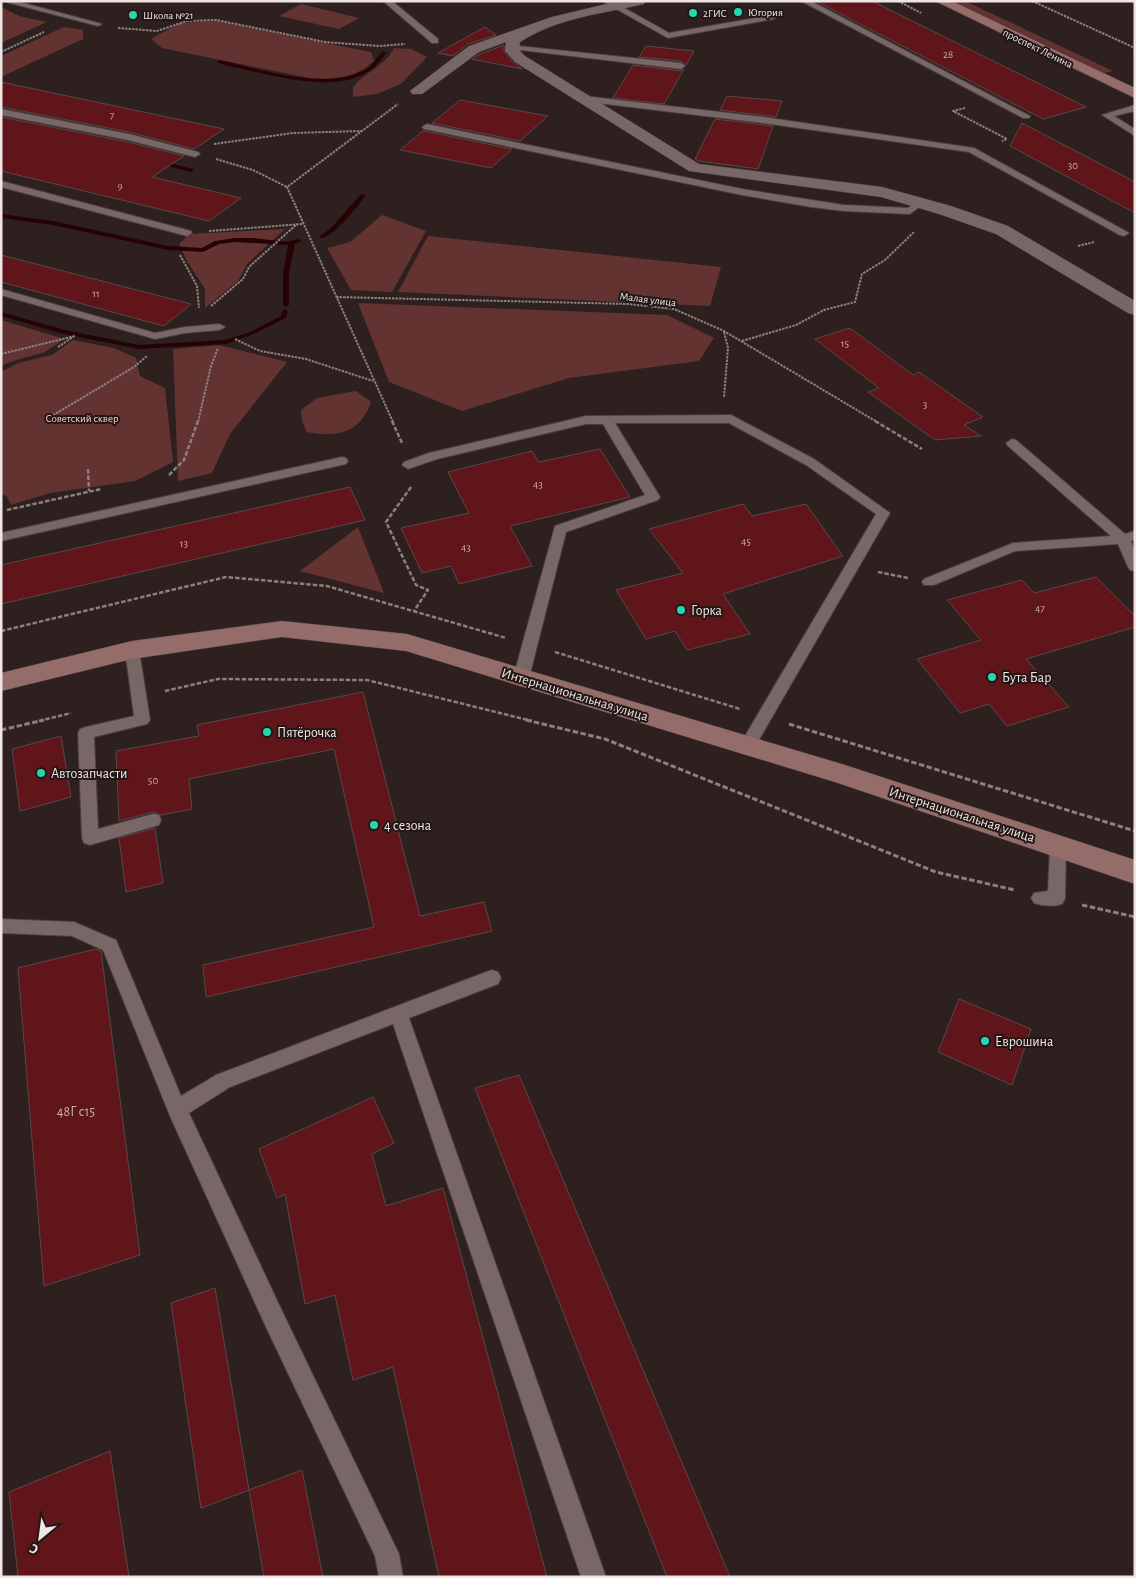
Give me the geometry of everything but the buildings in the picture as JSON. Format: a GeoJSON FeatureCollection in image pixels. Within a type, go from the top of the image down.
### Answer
{"type":"FeatureCollection","features":[{"type":"Feature","properties":{"kind":"main road","name":"проспект Ленина"},"geometry":{"type":"LineString","coordinates":[[941,1],[1135,94]]}},
{"type":"Feature","properties":{"kind":"main road","name":"Интернациональная улица"},"geometry":{"type":"LineString","coordinates":[[1,682],[132,650],[282,630],[407,643],[845,775],[1135,872]]}},
{"type":"Feature","properties":{"kind":"street"},"geometry":{"type":"LineString","coordinates":[[417,91],[474,49],[611,4],[639,1]]}},
{"type":"Feature","properties":{"kind":"street"},"geometry":{"type":"LineString","coordinates":[[525,31],[513,40],[512,51],[520,59],[695,168],[882,192],[921,202],[1002,230],[1135,309]]}},
{"type":"Feature","properties":{"kind":"lane"},"geometry":{"type":"LineString","coordinates":[[6,1],[98,24]]}},
{"type":"Feature","properties":{"kind":"lane"},"geometry":{"type":"LineString","coordinates":[[387,1],[435,41]]}},
{"type":"Feature","properties":{"kind":"lane"},"geometry":{"type":"LineString","coordinates":[[805,1],[1026,116]]}},
{"type":"Feature","properties":{"kind":"lane"},"geometry":{"type":"LineString","coordinates":[[611,4],[668,36],[773,17]]}},
{"type":"Feature","properties":{"kind":"lane"},"geometry":{"type":"LineString","coordinates":[[512,47],[680,66]]}},
{"type":"Feature","properties":{"kind":"lane"},"geometry":{"type":"LineString","coordinates":[[584,99],[763,120],[971,150],[1124,233]]}},
{"type":"Feature","properties":{"kind":"lane"},"geometry":{"type":"LineString","coordinates":[[1135,108],[1106,116],[1135,133]]}},
{"type":"Feature","properties":{"kind":"lane"},"geometry":{"type":"LineString","coordinates":[[1,112],[129,138],[196,154]]}},
{"type":"Feature","properties":{"kind":"lane"},"geometry":{"type":"LineString","coordinates":[[427,128],[742,192],[819,205],[910,211],[921,202]]}},
{"type":"Feature","properties":{"kind":"lane"},"geometry":{"type":"LineString","coordinates":[[1,184],[187,233]]}},
{"type":"Feature","properties":{"kind":"lane"},"geometry":{"type":"LineString","coordinates":[[1,292],[155,336],[185,330],[218,327]]}},
{"type":"Feature","properties":{"kind":"lane"},"geometry":{"type":"LineString","coordinates":[[408,465],[433,456],[586,420],[731,419],[810,462],[883,513],[763,716],[748,746]]}},
{"type":"Feature","properties":{"kind":"lane"},"geometry":{"type":"LineString","coordinates":[[521,678],[560,529],[653,497],[607,420]]}},
{"type":"Feature","properties":{"kind":"lane"},"geometry":{"type":"LineString","coordinates":[[1012,443],[1129,537],[1135,567]]}},
{"type":"Feature","properties":{"kind":"lane"},"geometry":{"type":"LineString","coordinates":[[1,538],[342,461]]}},
{"type":"Feature","properties":{"kind":"lane"},"geometry":{"type":"LineString","coordinates":[[929,582],[1013,548],[1129,537]]}},
{"type":"Feature","properties":{"kind":"lane"},"geometry":{"type":"LineString","coordinates":[[132,650],[142,720],[86,733],[90,838],[153,820]]}},
{"type":"Feature","properties":{"kind":"lane"},"geometry":{"type":"LineString","coordinates":[[1048,899],[1058,846]]}},
{"type":"Feature","properties":{"kind":"lane"},"geometry":{"type":"LineString","coordinates":[[1,926],[74,929],[110,945],[177,1110],[278,1328],[387,1554],[392,1577]]}},
{"type":"Feature","properties":{"kind":"lane"},"geometry":{"type":"LineString","coordinates":[[177,1110],[223,1081],[492,978]]}},
{"type":"Feature","properties":{"kind":"lane"},"geometry":{"type":"LineString","coordinates":[[399,1015],[594,1577]]}},
{"type":"Feature","properties":{"kind":"path"},"geometry":{"type":"LineString","coordinates":[[1032,1],[1135,48]]}},
{"type":"Feature","properties":{"kind":"path"},"geometry":{"type":"LineString","coordinates":[[1,52],[73,18]]}},
{"type":"Feature","properties":{"kind":"path"},"geometry":{"type":"LineString","coordinates":[[98,24],[143,31],[157,31],[187,21],[216,20],[325,42],[379,46],[435,41]]}},
{"type":"Feature","properties":{"kind":"path"},"geometry":{"type":"LineString","coordinates":[[287,187],[417,91]]}},
{"type":"Feature","properties":{"kind":"path"},"geometry":{"type":"LineString","coordinates":[[971,150],[1007,139],[953,111],[994,100]]}},
{"type":"Feature","properties":{"kind":"path"},"geometry":{"type":"LineString","coordinates":[[196,154],[214,143],[246,138],[311,132],[362,131]]}},
{"type":"Feature","properties":{"kind":"path"},"geometry":{"type":"LineString","coordinates":[[196,154],[246,168],[287,187],[405,451],[412,484],[386,522],[416,585],[428,590],[414,611]]}},
{"type":"Feature","properties":{"kind":"path"},"geometry":{"type":"LineString","coordinates":[[742,342],[796,325],[824,310],[855,302],[862,274],[885,260],[917,230],[945,210]]}},
{"type":"Feature","properties":{"kind":"path"},"geometry":{"type":"LineString","coordinates":[[185,330],[243,280],[249,267],[297,224]]}},
{"type":"Feature","properties":{"kind":"path"},"geometry":{"type":"LineString","coordinates":[[198,317],[201,294],[199,286],[174,245],[187,233],[303,224]]}},
{"type":"Feature","properties":{"kind":"path"},"geometry":{"type":"LineString","coordinates":[[1047,255],[1124,233]]}},
{"type":"Feature","properties":{"kind":"path","name":"Малая улица"},"geometry":{"type":"LineString","coordinates":[[336,298],[628,304],[674,309],[724,331],[922,449]]}},
{"type":"Feature","properties":{"kind":"path"},"geometry":{"type":"LineString","coordinates":[[218,327],[244,345],[276,355],[306,359],[374,381]]}},
{"type":"Feature","properties":{"kind":"path"},"geometry":{"type":"LineString","coordinates":[[722,419],[728,348],[724,331]]}},
{"type":"Feature","properties":{"kind":"path"},"geometry":{"type":"LineString","coordinates":[[1,354],[75,336],[58,348]]}},
{"type":"Feature","properties":{"kind":"path"},"geometry":{"type":"LineString","coordinates":[[163,481],[184,460],[199,418],[211,366],[219,345]]}},
{"type":"Feature","properties":{"kind":"path"},"geometry":{"type":"LineString","coordinates":[[50,417],[134,367],[148,355]]}},
{"type":"Feature","properties":{"kind":"path"},"geometry":{"type":"LineString","coordinates":[[88,469],[89,491]]}},
{"type":"Feature","properties":{"kind":"path"},"geometry":{"type":"LineString","coordinates":[[1,512],[108,488]]}},
{"type":"Feature","properties":{"kind":"path"},"geometry":{"type":"LineString","coordinates":[[851,568],[929,582]]}},
{"type":"Feature","properties":{"kind":"path"},"geometry":{"type":"LineString","coordinates":[[161,692],[218,678],[367,680],[605,739],[936,872],[1048,899],[1135,917]]}},
{"type":"Feature","properties":{"kind":"path"},"geometry":{"type":"LineString","coordinates":[[1,730],[77,712]]}},
{"type":"Feature","properties":{"kind":"green space"},"geometry":{"type":"Polygon","coordinates":[[[952,1],[965,1],[1113,71],[1104,73],[952,1]]]}},
{"type":"Feature","properties":{"kind":"green space"},"geometry":{"type":"Polygon","coordinates":[[[301,4],[359,18],[339,29],[279,16],[301,4]]]}},
{"type":"Feature","properties":{"kind":"green space"},"geometry":{"type":"Polygon","coordinates":[[[1,7],[19,16],[47,22],[1,43],[1,7]]]}},
{"type":"Feature","properties":{"kind":"green space"},"geometry":{"type":"Polygon","coordinates":[[[216,21],[371,52],[374,61],[364,69],[347,77],[319,80],[162,48],[151,39],[180,23],[216,21]]]}},
{"type":"Feature","properties":{"kind":"green space"},"geometry":{"type":"Polygon","coordinates":[[[64,27],[83,30],[83,39],[1,77],[1,56],[64,27]]]}},
{"type":"Feature","properties":{"kind":"green space"},"geometry":{"type":"Polygon","coordinates":[[[394,48],[411,49],[427,57],[401,84],[377,94],[353,97],[353,87],[385,60],[394,48]]]}},
{"type":"Feature","properties":{"kind":"green space"},"geometry":{"type":"Polygon","coordinates":[[[382,215],[426,231],[392,292],[351,290],[327,248],[350,242],[382,215]]]}},
{"type":"Feature","properties":{"kind":"green space"},"geometry":{"type":"Polygon","coordinates":[[[285,229],[247,264],[238,281],[205,308],[205,289],[187,261],[179,244],[189,234],[285,229]]]}},
{"type":"Feature","properties":{"kind":"green space"},"geometry":{"type":"Polygon","coordinates":[[[428,236],[721,267],[710,306],[398,292],[428,236]]]}},
{"type":"Feature","properties":{"kind":"green space"},"geometry":{"type":"Polygon","coordinates":[[[358,303],[667,315],[714,338],[699,361],[569,378],[462,411],[389,382],[358,303]]]}},
{"type":"Feature","properties":{"kind":"green space"},"geometry":{"type":"Polygon","coordinates":[[[1,320],[65,339],[45,352],[1,366],[1,320]]]}},
{"type":"Feature","properties":{"kind":"green space","name":"Советский сквер"},"geometry":{"type":"Polygon","coordinates":[[[73,340],[114,348],[136,358],[140,376],[165,388],[173,462],[135,481],[50,493],[11,505],[6,495],[1,496],[1,372],[18,363],[52,355],[73,340]]]}},
{"type":"Feature","properties":{"kind":"green space"},"geometry":{"type":"Polygon","coordinates":[[[219,345],[287,362],[230,434],[212,473],[178,481],[173,349],[219,345]]]}},
{"type":"Feature","properties":{"kind":"green space"},"geometry":{"type":"Polygon","coordinates":[[[356,391],[371,402],[361,421],[354,427],[346,431],[329,434],[307,432],[302,421],[301,410],[317,398],[356,391]]]}},
{"type":"Feature","properties":{"kind":"green space"},"geometry":{"type":"Polygon","coordinates":[[[358,527],[384,593],[300,571],[358,527]]]}},
{"type":"Feature","properties":{"kind":"waterway"},"geometry":{"type":"LineString","coordinates":[[220,62],[283,76],[333,80],[354,77],[372,68],[383,53]]}},
{"type":"Feature","properties":{"kind":"waterway"},"geometry":{"type":"LineString","coordinates":[[157,162],[191,170]]}},
{"type":"Feature","properties":{"kind":"waterway"},"geometry":{"type":"LineString","coordinates":[[322,237],[333,229],[363,195]]}},
{"type":"Feature","properties":{"kind":"waterway"},"geometry":{"type":"LineString","coordinates":[[1,216],[53,223],[168,248],[203,250],[217,242],[235,240],[286,244],[299,241]]}},
{"type":"Feature","properties":{"kind":"waterway"},"geometry":{"type":"LineString","coordinates":[[286,305],[286,273],[292,243]]}},
{"type":"Feature","properties":{"kind":"waterway"},"geometry":{"type":"LineString","coordinates":[[1,314],[64,332],[139,347],[226,342],[252,333],[284,317],[285,311]]}},
{"type":"Feature","properties":{"kind":"place","name":"Югория"},"geometry":{"type":"Point","coordinates":[738,12]}},
{"type":"Feature","properties":{"kind":"place","name":"2ГИС"},"geometry":{"type":"Point","coordinates":[693,13]}},
{"type":"Feature","properties":{"kind":"place","name":"Школа №21"},"geometry":{"type":"Point","coordinates":[133,15]}},
{"type":"Feature","properties":{"kind":"place","name":"Горка"},"geometry":{"type":"Point","coordinates":[681,610]}},
{"type":"Feature","properties":{"kind":"place","name":"Бута Бар"},"geometry":{"type":"Point","coordinates":[992,677]}},
{"type":"Feature","properties":{"kind":"place","name":"Пятёрочка"},"geometry":{"type":"Point","coordinates":[267,732]}},
{"type":"Feature","properties":{"kind":"place","name":"Автозапчасти"},"geometry":{"type":"Point","coordinates":[41,773]}},
{"type":"Feature","properties":{"kind":"place","name":"4 сезона"},"geometry":{"type":"Point","coordinates":[374,825]}},
{"type":"Feature","properties":{"kind":"place","name":"Еврошина"},"geometry":{"type":"Point","coordinates":[985,1041]}}]}
